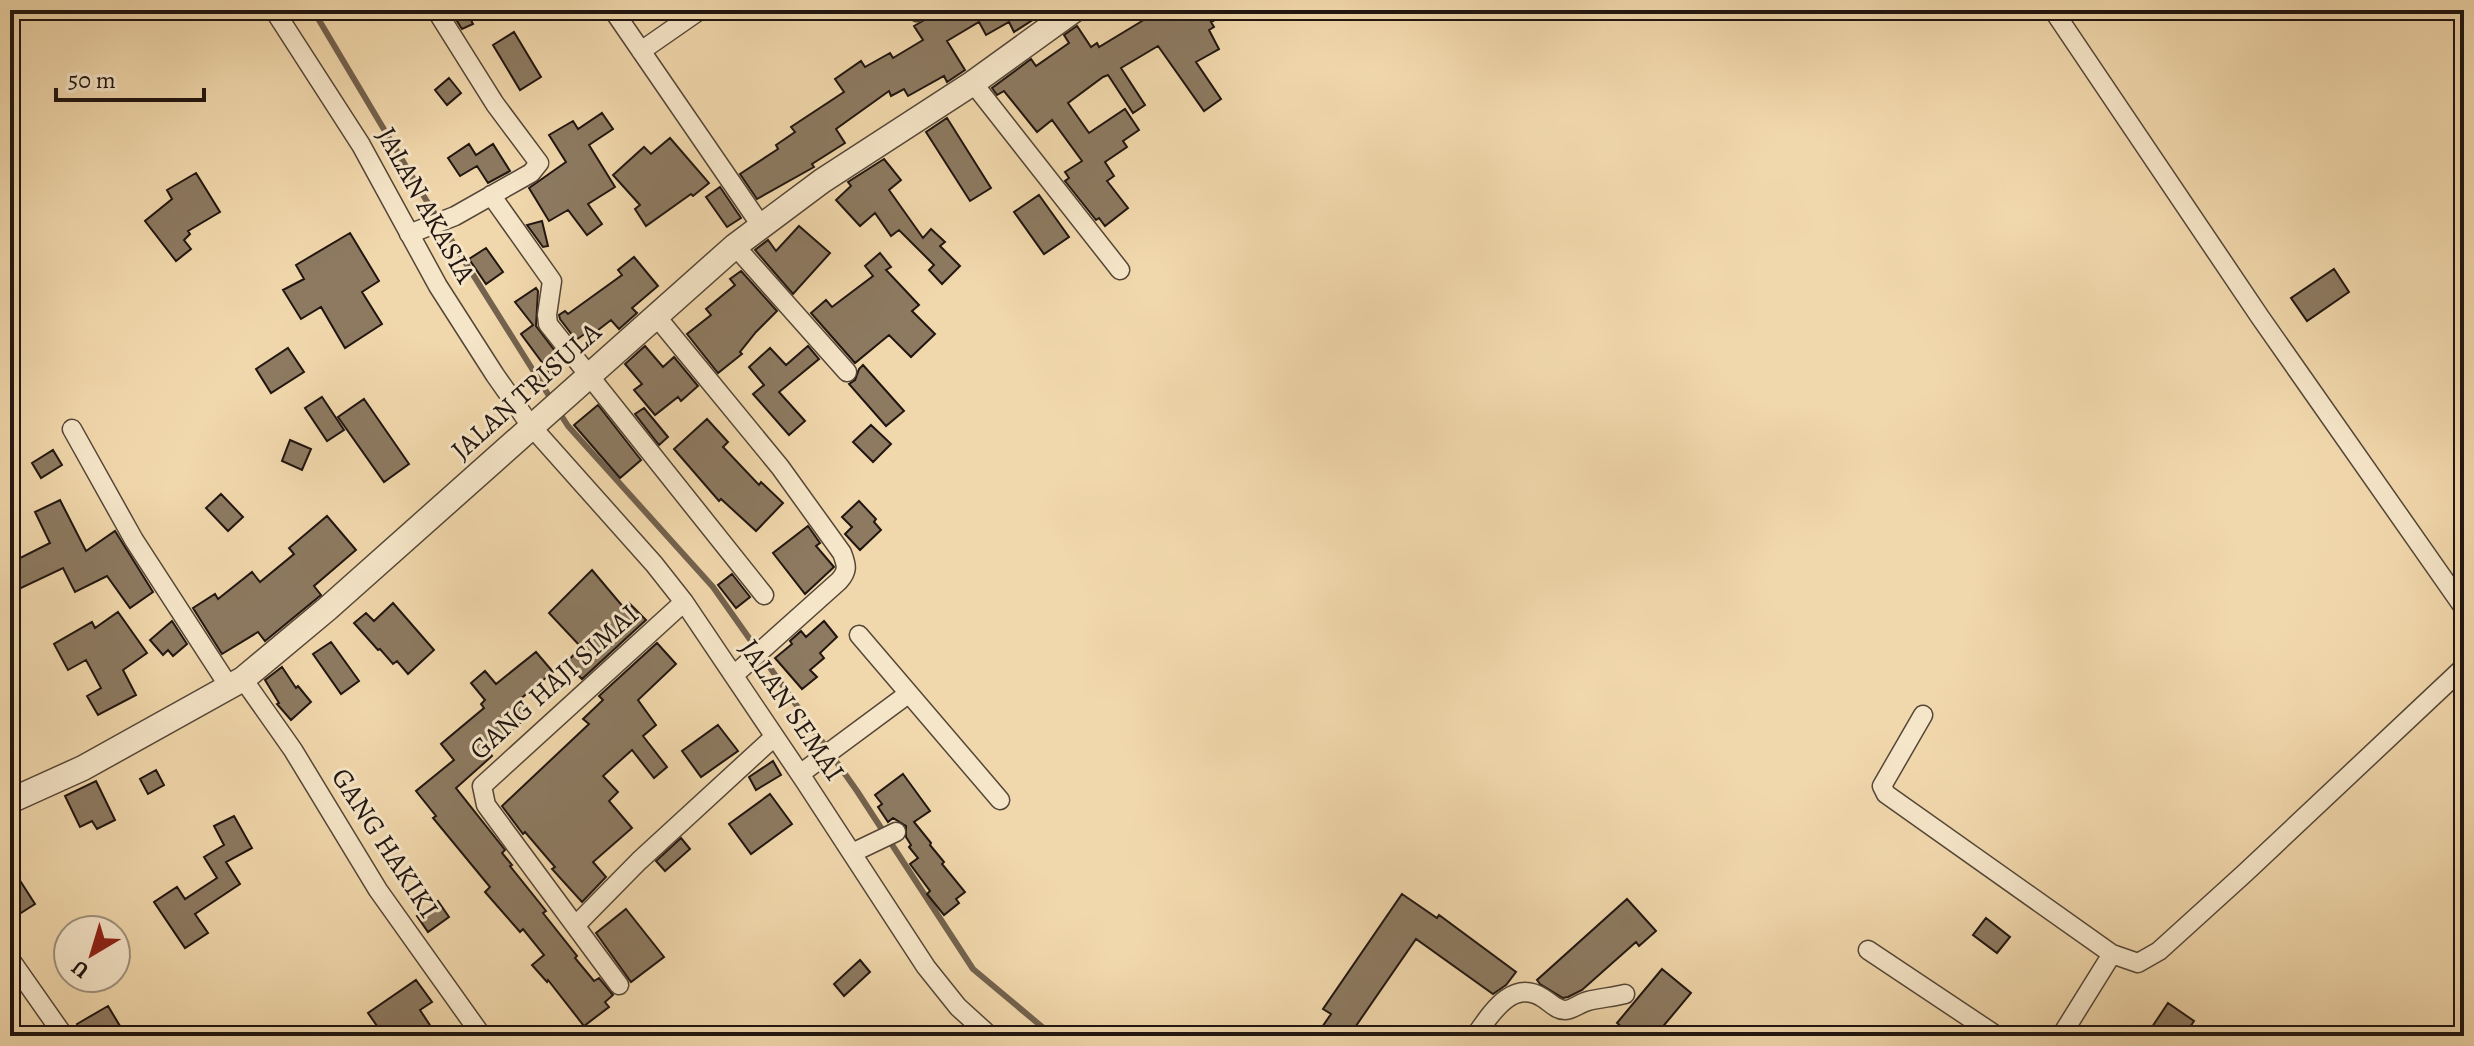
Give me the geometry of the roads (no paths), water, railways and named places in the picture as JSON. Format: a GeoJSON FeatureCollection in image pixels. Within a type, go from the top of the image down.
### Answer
{"type":"FeatureCollection","features":[{"type":"Feature","properties":{"kind":"street","name":"JALAN AKASIA"},"geometry":{"type":"LineString","coordinates":[[274,10],[361,145],[443,294],[534,424]]}},
{"type":"Feature","properties":{"kind":"street"},"geometry":{"type":"LineString","coordinates":[[411,233],[491,195],[531,173],[539,163],[495,104],[436,10]]}},
{"type":"Feature","properties":{"kind":"street"},"geometry":{"type":"LineString","coordinates":[[613,10],[762,227]]}},
{"type":"Feature","properties":{"kind":"street"},"geometry":{"type":"LineString","coordinates":[[641,51],[700,10]]}},
{"type":"Feature","properties":{"kind":"street"},"geometry":{"type":"LineString","coordinates":[[2053,10],[2260,317],[2464,608]]}},
{"type":"Feature","properties":{"kind":"street","name":"JALAN TRISULA"},"geometry":{"type":"LineString","coordinates":[[10,801],[83,768],[236,684],[327,609],[735,246],[822,181],[973,83],[1069,11]]}},
{"type":"Feature","properties":{"kind":"street"},"geometry":{"type":"LineString","coordinates":[[973,83],[1120,270]]}},
{"type":"Feature","properties":{"kind":"street"},"geometry":{"type":"LineString","coordinates":[[491,195],[552,281],[548,324],[764,595]]}},
{"type":"Feature","properties":{"kind":"street"},"geometry":{"type":"LineString","coordinates":[[735,246],[847,372]]}},
{"type":"Feature","properties":{"kind":"street"},"geometry":{"type":"LineString","coordinates":[[656,316],[780,467],[842,553],[847,565],[846,573],[839,581],[740,670]]}},
{"type":"Feature","properties":{"kind":"street","name":"JALAN SEMAI"},"geometry":{"type":"LineString","coordinates":[[534,424],[740,670],[774,737],[800,774],[872,843],[926,967],[958,1007],[990,1036]]}},
{"type":"Feature","properties":{"kind":"street","name":"GANG HAKIKI"},"geometry":{"type":"LineString","coordinates":[[72,429],[134,540],[236,684],[293,750],[378,890],[482,1036]]}},
{"type":"Feature","properties":{"kind":"street","name":"GANG HAJI SIMAI"},"geometry":{"type":"LineString","coordinates":[[619,985],[486,805],[482,786],[684,602]]}},
{"type":"Feature","properties":{"kind":"street"},"geometry":{"type":"LineString","coordinates":[[859,635],[1000,800]]}},
{"type":"Feature","properties":{"kind":"street"},"geometry":{"type":"LineString","coordinates":[[1923,715],[1882,786],[1886,794],[2112,954],[2138,963],[2159,951],[2464,667]]}},
{"type":"Feature","properties":{"kind":"street"},"geometry":{"type":"LineString","coordinates":[[800,774],[908,694]]}},
{"type":"Feature","properties":{"kind":"street"},"geometry":{"type":"LineString","coordinates":[[576,925],[639,861],[774,737]]}},
{"type":"Feature","properties":{"kind":"street"},"geometry":{"type":"LineString","coordinates":[[1868,950],[1997,1036]]}},
{"type":"Feature","properties":{"kind":"street"},"geometry":{"type":"LineString","coordinates":[[2061,1036],[2112,954]]}},
{"type":"Feature","properties":{"kind":"street"},"geometry":{"type":"LineString","coordinates":[[10,959],[64,1036]]}},
{"type":"Feature","properties":{"kind":"street"},"geometry":{"type":"LineString","coordinates":[[1475,1036],[1508,996],[1526,992],[1561,1010],[1568,1010],[1584,1002],[1625,994]]}},
{"type":"Feature","properties":{"kind":"waterway"},"geometry":{"type":"LineString","coordinates":[[313,10],[423,195],[551,399]]}},
{"type":"Feature","properties":{"kind":"waterway"},"geometry":{"type":"LineString","coordinates":[[559,412],[568,426],[713,587],[857,791],[973,969],[1053,1036]]}}]}
